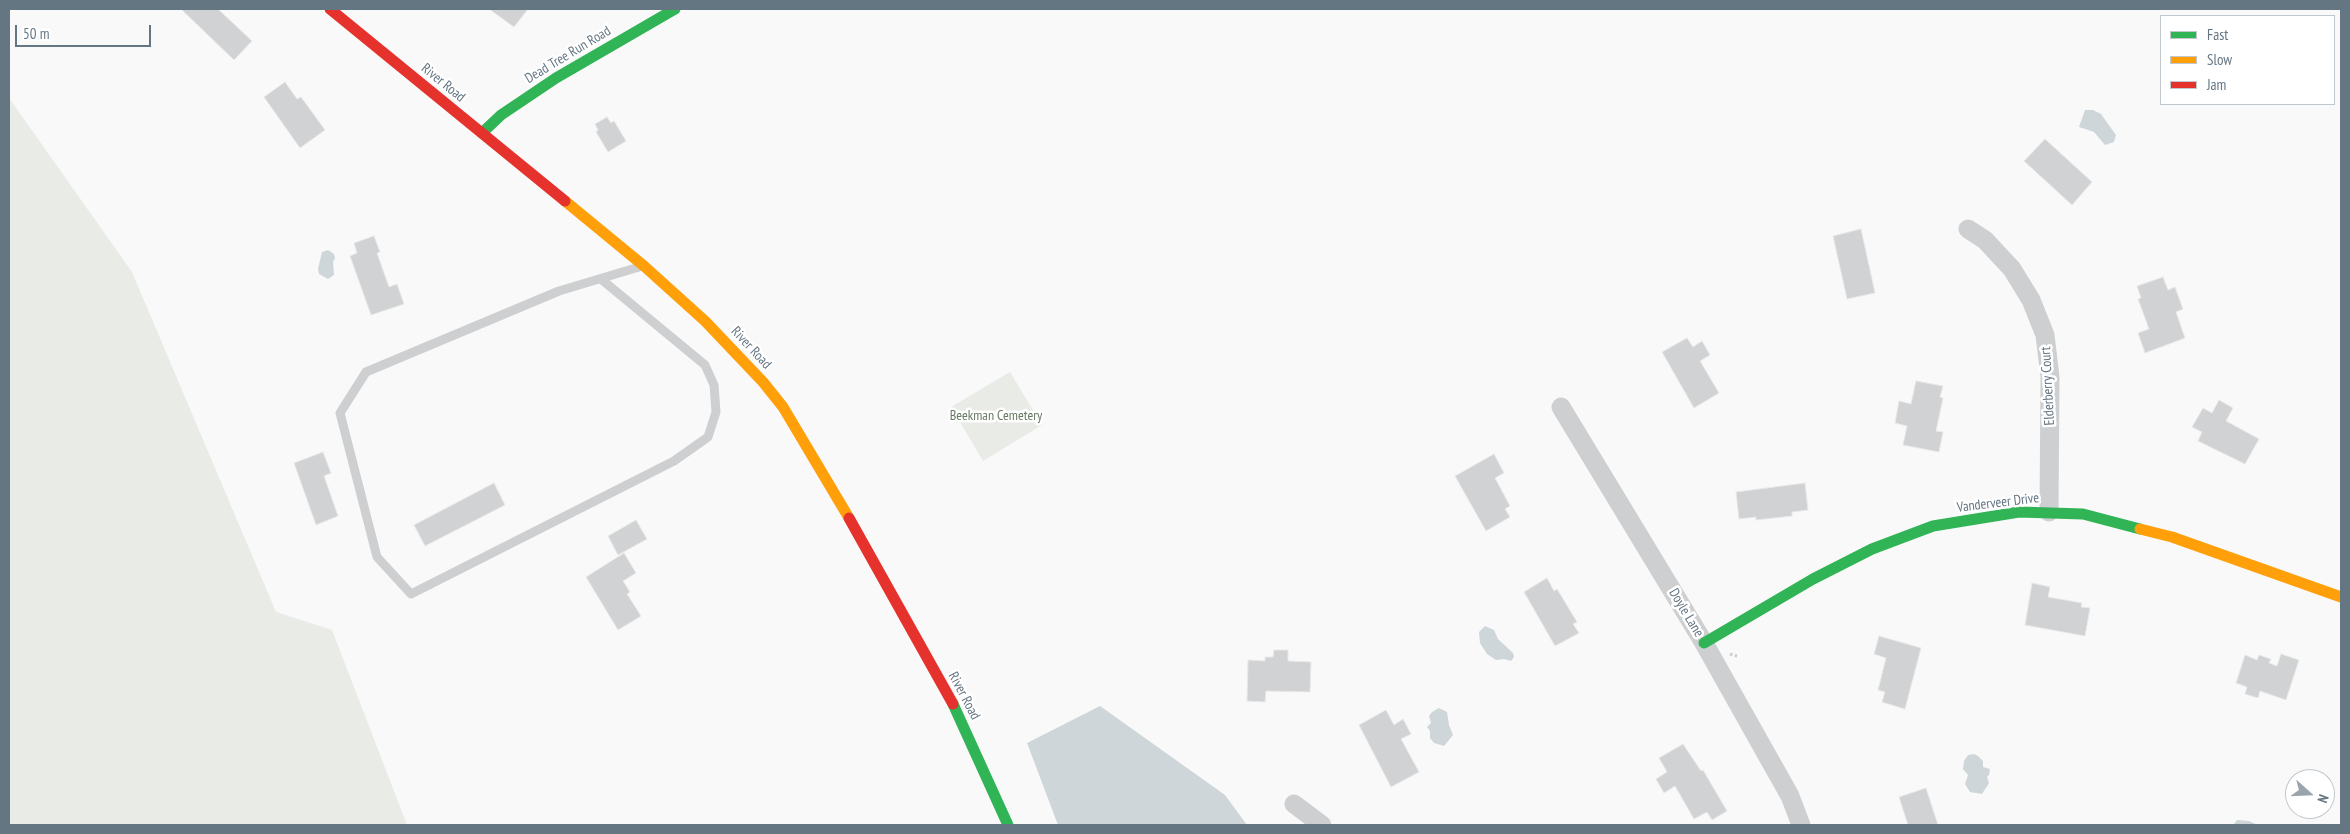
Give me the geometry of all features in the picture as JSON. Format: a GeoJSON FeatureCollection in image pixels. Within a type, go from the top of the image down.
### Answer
{"type":"FeatureCollection","features":[{"type":"Feature","properties":{"kind":"main road","name":"River Road"},"geometry":{"type":"LineString","coordinates":[[330,9],[644,266],[705,321],[763,382],[783,407],[828,479],[961,719],[1008,825]]}},
{"type":"Feature","properties":{"kind":"main road","name":"Dead Tree Run Road"},"geometry":{"type":"LineString","coordinates":[[482,133],[501,115],[556,78],[675,9]]}},
{"type":"Feature","properties":{"kind":"main road","name":"Vanderveer Drive"},"geometry":{"type":"LineString","coordinates":[[1704,643],[1813,580],[1872,549],[1933,526],[2019,512],[2083,514],[2172,537],[2341,597]]}},
{"type":"Feature","properties":{"kind":"street","name":"Elderberry Court"},"geometry":{"type":"LineString","coordinates":[[1968,229],[1985,240],[2012,269],[2031,300],[2045,334],[2050,377],[2049,512]]}},
{"type":"Feature","properties":{"kind":"street","name":"Doyle Lane"},"geometry":{"type":"LineString","coordinates":[[1561,407],[1704,643],[1790,796],[1801,825]]}},
{"type":"Feature","properties":{"kind":"street"},"geometry":{"type":"LineString","coordinates":[[1294,804],[1322,825]]}},
{"type":"Feature","properties":{"kind":"lane"},"geometry":{"type":"LineString","coordinates":[[601,279],[705,365],[714,386],[716,412],[708,437],[674,461],[412,594],[377,557],[340,413],[366,372],[559,291],[644,266]]}},
{"type":"Feature","properties":{"kind":"green space"},"geometry":{"type":"Polygon","coordinates":[[[9,98],[132,272],[276,612],[332,630],[407,825],[9,825],[9,98]]]}},
{"type":"Feature","properties":{"kind":"green space","name":"Beekman Cemetery"},"geometry":{"type":"Polygon","coordinates":[[[1010,372],[1042,425],[983,461],[951,407],[1010,372]]]}},
{"type":"Feature","properties":{"kind":"shaded area"},"geometry":{"type":"Polygon","coordinates":[[[2085,110],[2093,110],[2101,114],[2116,135],[2114,142],[2105,145],[2094,132],[2079,127],[2085,110]]]}},
{"type":"Feature","properties":{"kind":"shaded area"},"geometry":{"type":"Polygon","coordinates":[[[328,250],[334,254],[335,258],[333,262],[334,275],[328,279],[319,274],[318,269],[322,252],[328,250]]]}},
{"type":"Feature","properties":{"kind":"shaded area"},"geometry":{"type":"Polygon","coordinates":[[[1485,626],[1494,630],[1498,639],[1513,653],[1514,657],[1511,661],[1504,659],[1496,660],[1487,654],[1480,643],[1479,632],[1485,626]]]}},
{"type":"Feature","properties":{"kind":"shaded area"},"geometry":{"type":"Polygon","coordinates":[[[1100,706],[1225,795],[1247,825],[1058,825],[1027,743],[1100,706]]]}},
{"type":"Feature","properties":{"kind":"shaded area"},"geometry":{"type":"Polygon","coordinates":[[[1439,708],[1447,712],[1453,735],[1444,746],[1434,743],[1430,738],[1430,731],[1427,727],[1431,723],[1429,716],[1439,708]]]}},
{"type":"Feature","properties":{"kind":"shaded area"},"geometry":{"type":"Polygon","coordinates":[[[1974,754],[1983,761],[1983,767],[1990,769],[1987,777],[1989,783],[1982,794],[1970,792],[1965,784],[1968,775],[1963,769],[1964,761],[1968,755],[1974,754]]]}},
{"type":"Feature","properties":{"kind":"shaded area"},"geometry":{"type":"Polygon","coordinates":[[[2237,820],[2249,821],[2258,825],[2227,825],[2234,824],[2237,820]]]}},
{"type":"Feature","properties":{"kind":"building"},"geometry":{"type":"Polygon","coordinates":[[[181,9],[218,9],[252,41],[234,60],[181,9]]]}},
{"type":"Feature","properties":{"kind":"building"},"geometry":{"type":"Polygon","coordinates":[[[489,9],[528,9],[514,27],[489,9]]]}},
{"type":"Feature","properties":{"kind":"building"},"geometry":{"type":"Polygon","coordinates":[[[285,82],[297,99],[301,97],[325,130],[300,148],[264,97],[285,82]]]}},
{"type":"Feature","properties":{"kind":"building"},"geometry":{"type":"Polygon","coordinates":[[[607,117],[611,123],[614,121],[626,141],[608,152],[596,132],[598,130],[595,124],[607,117]]]}},
{"type":"Feature","properties":{"kind":"building"},"geometry":{"type":"Polygon","coordinates":[[[2045,139],[2092,182],[2072,205],[2024,161],[2045,139]]]}},
{"type":"Feature","properties":{"kind":"building"},"geometry":{"type":"Polygon","coordinates":[[[1861,229],[1875,293],[1847,299],[1833,236],[1861,229]]]}},
{"type":"Feature","properties":{"kind":"building"},"geometry":{"type":"Polygon","coordinates":[[[374,236],[380,252],[377,253],[389,287],[397,284],[404,304],[371,315],[350,256],[357,253],[354,243],[374,236]]]}},
{"type":"Feature","properties":{"kind":"building"},"geometry":{"type":"Polygon","coordinates":[[[2163,277],[2168,290],[2175,287],[2183,309],[2176,312],[2185,338],[2145,353],[2138,333],[2149,329],[2138,299],[2141,298],[2137,286],[2163,277]]]}},
{"type":"Feature","properties":{"kind":"building"},"geometry":{"type":"Polygon","coordinates":[[[1687,338],[1693,347],[1702,341],[1710,355],[1700,361],[1719,393],[1694,408],[1662,352],[1687,338]]]}},
{"type":"Feature","properties":{"kind":"building"},"geometry":{"type":"Polygon","coordinates":[[[1916,381],[1943,386],[1940,397],[1943,398],[1936,431],[1943,432],[1939,452],[1903,445],[1907,426],[1895,423],[1899,401],[1911,404],[1916,381]]]}},
{"type":"Feature","properties":{"kind":"building"},"geometry":{"type":"Polygon","coordinates":[[[2219,400],[2233,408],[2226,421],[2259,439],[2245,464],[2198,441],[2202,432],[2192,427],[2203,408],[2212,413],[2219,400]]]}},
{"type":"Feature","properties":{"kind":"building"},"geometry":{"type":"Polygon","coordinates":[[[323,452],[331,473],[324,476],[338,516],[316,525],[294,463],[323,452]]]}},
{"type":"Feature","properties":{"kind":"building"},"geometry":{"type":"Polygon","coordinates":[[[1494,454],[1504,473],[1495,478],[1510,506],[1505,509],[1510,517],[1486,531],[1455,476],[1494,454]]]}},
{"type":"Feature","properties":{"kind":"building"},"geometry":{"type":"Polygon","coordinates":[[[494,483],[505,505],[425,546],[414,525],[494,483]]]}},
{"type":"Feature","properties":{"kind":"building"},"geometry":{"type":"Polygon","coordinates":[[[1805,483],[1808,510],[1792,512],[1792,516],[1756,520],[1756,517],[1739,519],[1736,492],[1805,483]]]}},
{"type":"Feature","properties":{"kind":"building"},"geometry":{"type":"Polygon","coordinates":[[[636,520],[647,539],[618,555],[608,536],[636,520]]]}},
{"type":"Feature","properties":{"kind":"building"},"geometry":{"type":"Polygon","coordinates":[[[624,553],[636,573],[623,581],[630,592],[627,594],[641,616],[618,630],[586,577],[624,553]]]}},
{"type":"Feature","properties":{"kind":"building"},"geometry":{"type":"Polygon","coordinates":[[[1547,578],[1554,591],[1557,589],[1577,622],[1573,624],[1579,633],[1555,646],[1524,592],[1547,578]]]}},
{"type":"Feature","properties":{"kind":"building"},"geometry":{"type":"Polygon","coordinates":[[[2032,583],[2050,587],[2048,597],[2082,603],[2081,607],[2090,608],[2085,636],[2025,625],[2032,583]]]}},
{"type":"Feature","properties":{"kind":"building"},"geometry":{"type":"Polygon","coordinates":[[[1879,636],[1921,648],[1905,709],[1882,702],[1885,692],[1878,690],[1886,658],[1874,654],[1879,636]]]}},
{"type":"Feature","properties":{"kind":"building"},"geometry":{"type":"Polygon","coordinates":[[[1274,650],[1288,650],[1288,661],[1311,662],[1310,692],[1266,691],[1265,702],[1247,701],[1248,660],[1265,661],[1265,657],[1273,657],[1274,650]]]}},
{"type":"Feature","properties":{"kind":"building"},"geometry":{"type":"Polygon","coordinates":[[[2281,654],[2299,660],[2286,700],[2260,691],[2258,698],[2245,694],[2247,687],[2236,683],[2245,655],[2257,660],[2259,655],[2271,659],[2269,663],[2277,666],[2281,654]]]}},
{"type":"Feature","properties":{"kind":"building"},"geometry":{"type":"Polygon","coordinates":[[[1386,710],[1394,725],[1403,719],[1411,734],[1401,739],[1419,772],[1391,787],[1359,725],[1386,710]]]}},
{"type":"Feature","properties":{"kind":"building"},"geometry":{"type":"Polygon","coordinates":[[[1683,744],[1701,771],[1703,770],[1727,811],[1712,820],[1707,812],[1694,819],[1675,786],[1664,793],[1656,779],[1667,772],[1659,758],[1683,744]]]}},
{"type":"Feature","properties":{"kind":"building"},"geometry":{"type":"Polygon","coordinates":[[[1926,788],[1938,825],[1908,825],[1899,797],[1926,788]]]}},
{"type":"Feature","properties":{"kind":"traffic: fast"},"geometry":{"type":"LineString","coordinates":[[482,133],[501,115],[556,78],[675,9]]}},
{"type":"Feature","properties":{"kind":"traffic: fast"},"geometry":{"type":"LineString","coordinates":[[1704,643],[1813,579],[1872,549],[1933,526],[2019,512],[2083,514],[2140,529]]}},
{"type":"Feature","properties":{"kind":"traffic: fast"},"geometry":{"type":"LineString","coordinates":[[953,704],[1008,825]]}},
{"type":"Feature","properties":{"kind":"traffic: slow"},"geometry":{"type":"LineString","coordinates":[[565,201],[644,266],[705,321],[763,382],[783,407],[849,518]]}},
{"type":"Feature","properties":{"kind":"traffic: slow"},"geometry":{"type":"LineString","coordinates":[[2140,529],[2172,537],[2341,597]]}},
{"type":"Feature","properties":{"kind":"traffic: jam"},"geometry":{"type":"LineString","coordinates":[[330,9],[565,201]]}},
{"type":"Feature","properties":{"kind":"traffic: jam"},"geometry":{"type":"LineString","coordinates":[[849,518],[953,704]]}}]}
